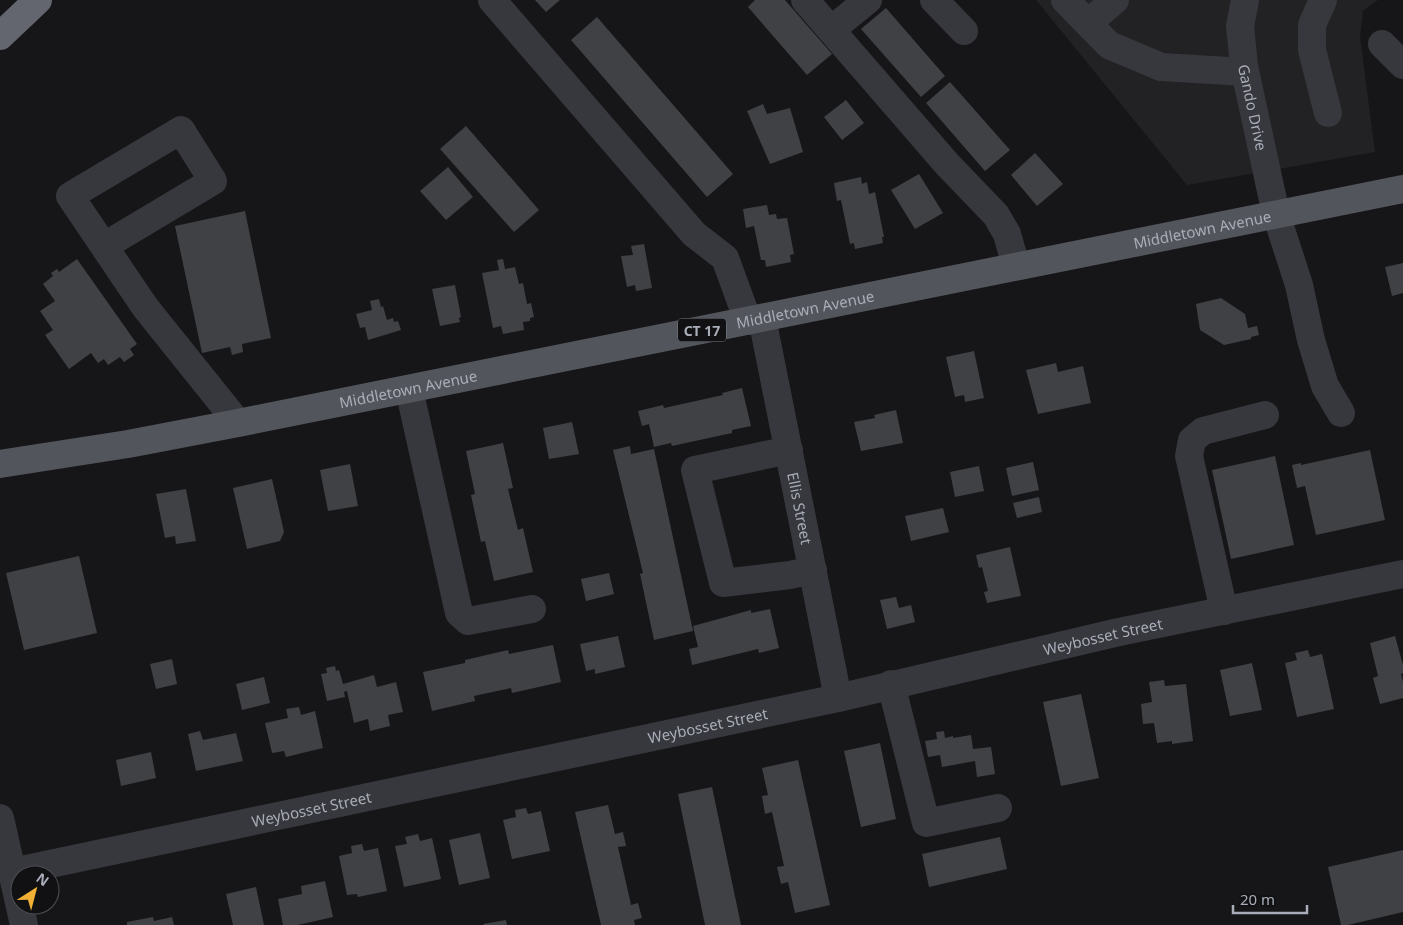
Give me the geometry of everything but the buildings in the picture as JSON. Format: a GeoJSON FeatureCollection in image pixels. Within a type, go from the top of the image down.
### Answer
{"type":"FeatureCollection","features":[{"type":"Feature","properties":{"kind":"highway"},"geometry":{"type":"LineString","coordinates":[[0,36],[38,0]]}},
{"type":"Feature","properties":{"kind":"main road","name":"Middletown Avenue"},"geometry":{"type":"LineString","coordinates":[[0,464],[128,444],[238,423],[1403,189]]}},
{"type":"Feature","properties":{"kind":"street","name":"Ellis Street"},"geometry":{"type":"LineString","coordinates":[[492,0],[694,234],[725,258],[755,319],[789,450],[838,698]]}},
{"type":"Feature","properties":{"kind":"street"},"geometry":{"type":"LineString","coordinates":[[805,0],[947,164],[996,215],[1007,234],[1016,266]]}},
{"type":"Feature","properties":{"kind":"street"},"geometry":{"type":"LineString","coordinates":[[831,30],[868,0]]}},
{"type":"Feature","properties":{"kind":"street"},"geometry":{"type":"LineString","coordinates":[[934,0],[964,31]]}},
{"type":"Feature","properties":{"kind":"street"},"geometry":{"type":"LineString","coordinates":[[1065,0],[1109,45],[1161,67],[1245,72]]}},
{"type":"Feature","properties":{"kind":"street"},"geometry":{"type":"LineString","coordinates":[[1088,23],[1115,0]]}},
{"type":"Feature","properties":{"kind":"street","name":"Gando Drive"},"geometry":{"type":"LineString","coordinates":[[1245,0],[1240,26],[1245,72],[1276,214],[1299,285],[1311,340],[1325,386],[1341,414]]}},
{"type":"Feature","properties":{"kind":"street"},"geometry":{"type":"LineString","coordinates":[[1323,0],[1312,24],[1312,50],[1328,114]]}},
{"type":"Feature","properties":{"kind":"street"},"geometry":{"type":"LineString","coordinates":[[1382,44],[1403,65]]}},
{"type":"Feature","properties":{"kind":"street"},"geometry":{"type":"LineString","coordinates":[[106,245],[213,181],[180,130],[70,196],[106,245],[146,307],[238,423]]}},
{"type":"Feature","properties":{"kind":"street"},"geometry":{"type":"LineString","coordinates":[[409,389],[459,613],[468,621],[532,609]]}},
{"type":"Feature","properties":{"kind":"street"},"geometry":{"type":"LineString","coordinates":[[1224,611],[1189,456],[1192,440],[1203,431],[1265,415]]}},
{"type":"Feature","properties":{"kind":"street"},"geometry":{"type":"LineString","coordinates":[[789,450],[695,470],[724,583],[790,575],[813,570]]}},
{"type":"Feature","properties":{"kind":"street","name":"Weybosset Street"},"geometry":{"type":"LineString","coordinates":[[45,865],[838,698],[891,684],[1119,632],[1403,574]]}},
{"type":"Feature","properties":{"kind":"street"},"geometry":{"type":"LineString","coordinates":[[891,684],[926,823],[998,808]]}},
{"type":"Feature","properties":{"kind":"street"},"geometry":{"type":"LineString","coordinates":[[0,818],[10,865]]}},
{"type":"Feature","properties":{"kind":"shaded area"},"geometry":{"type":"Polygon","coordinates":[[[1036,0],[1378,0],[1363,11],[1360,37],[1375,152],[1187,185],[1036,0]]]}}]}
